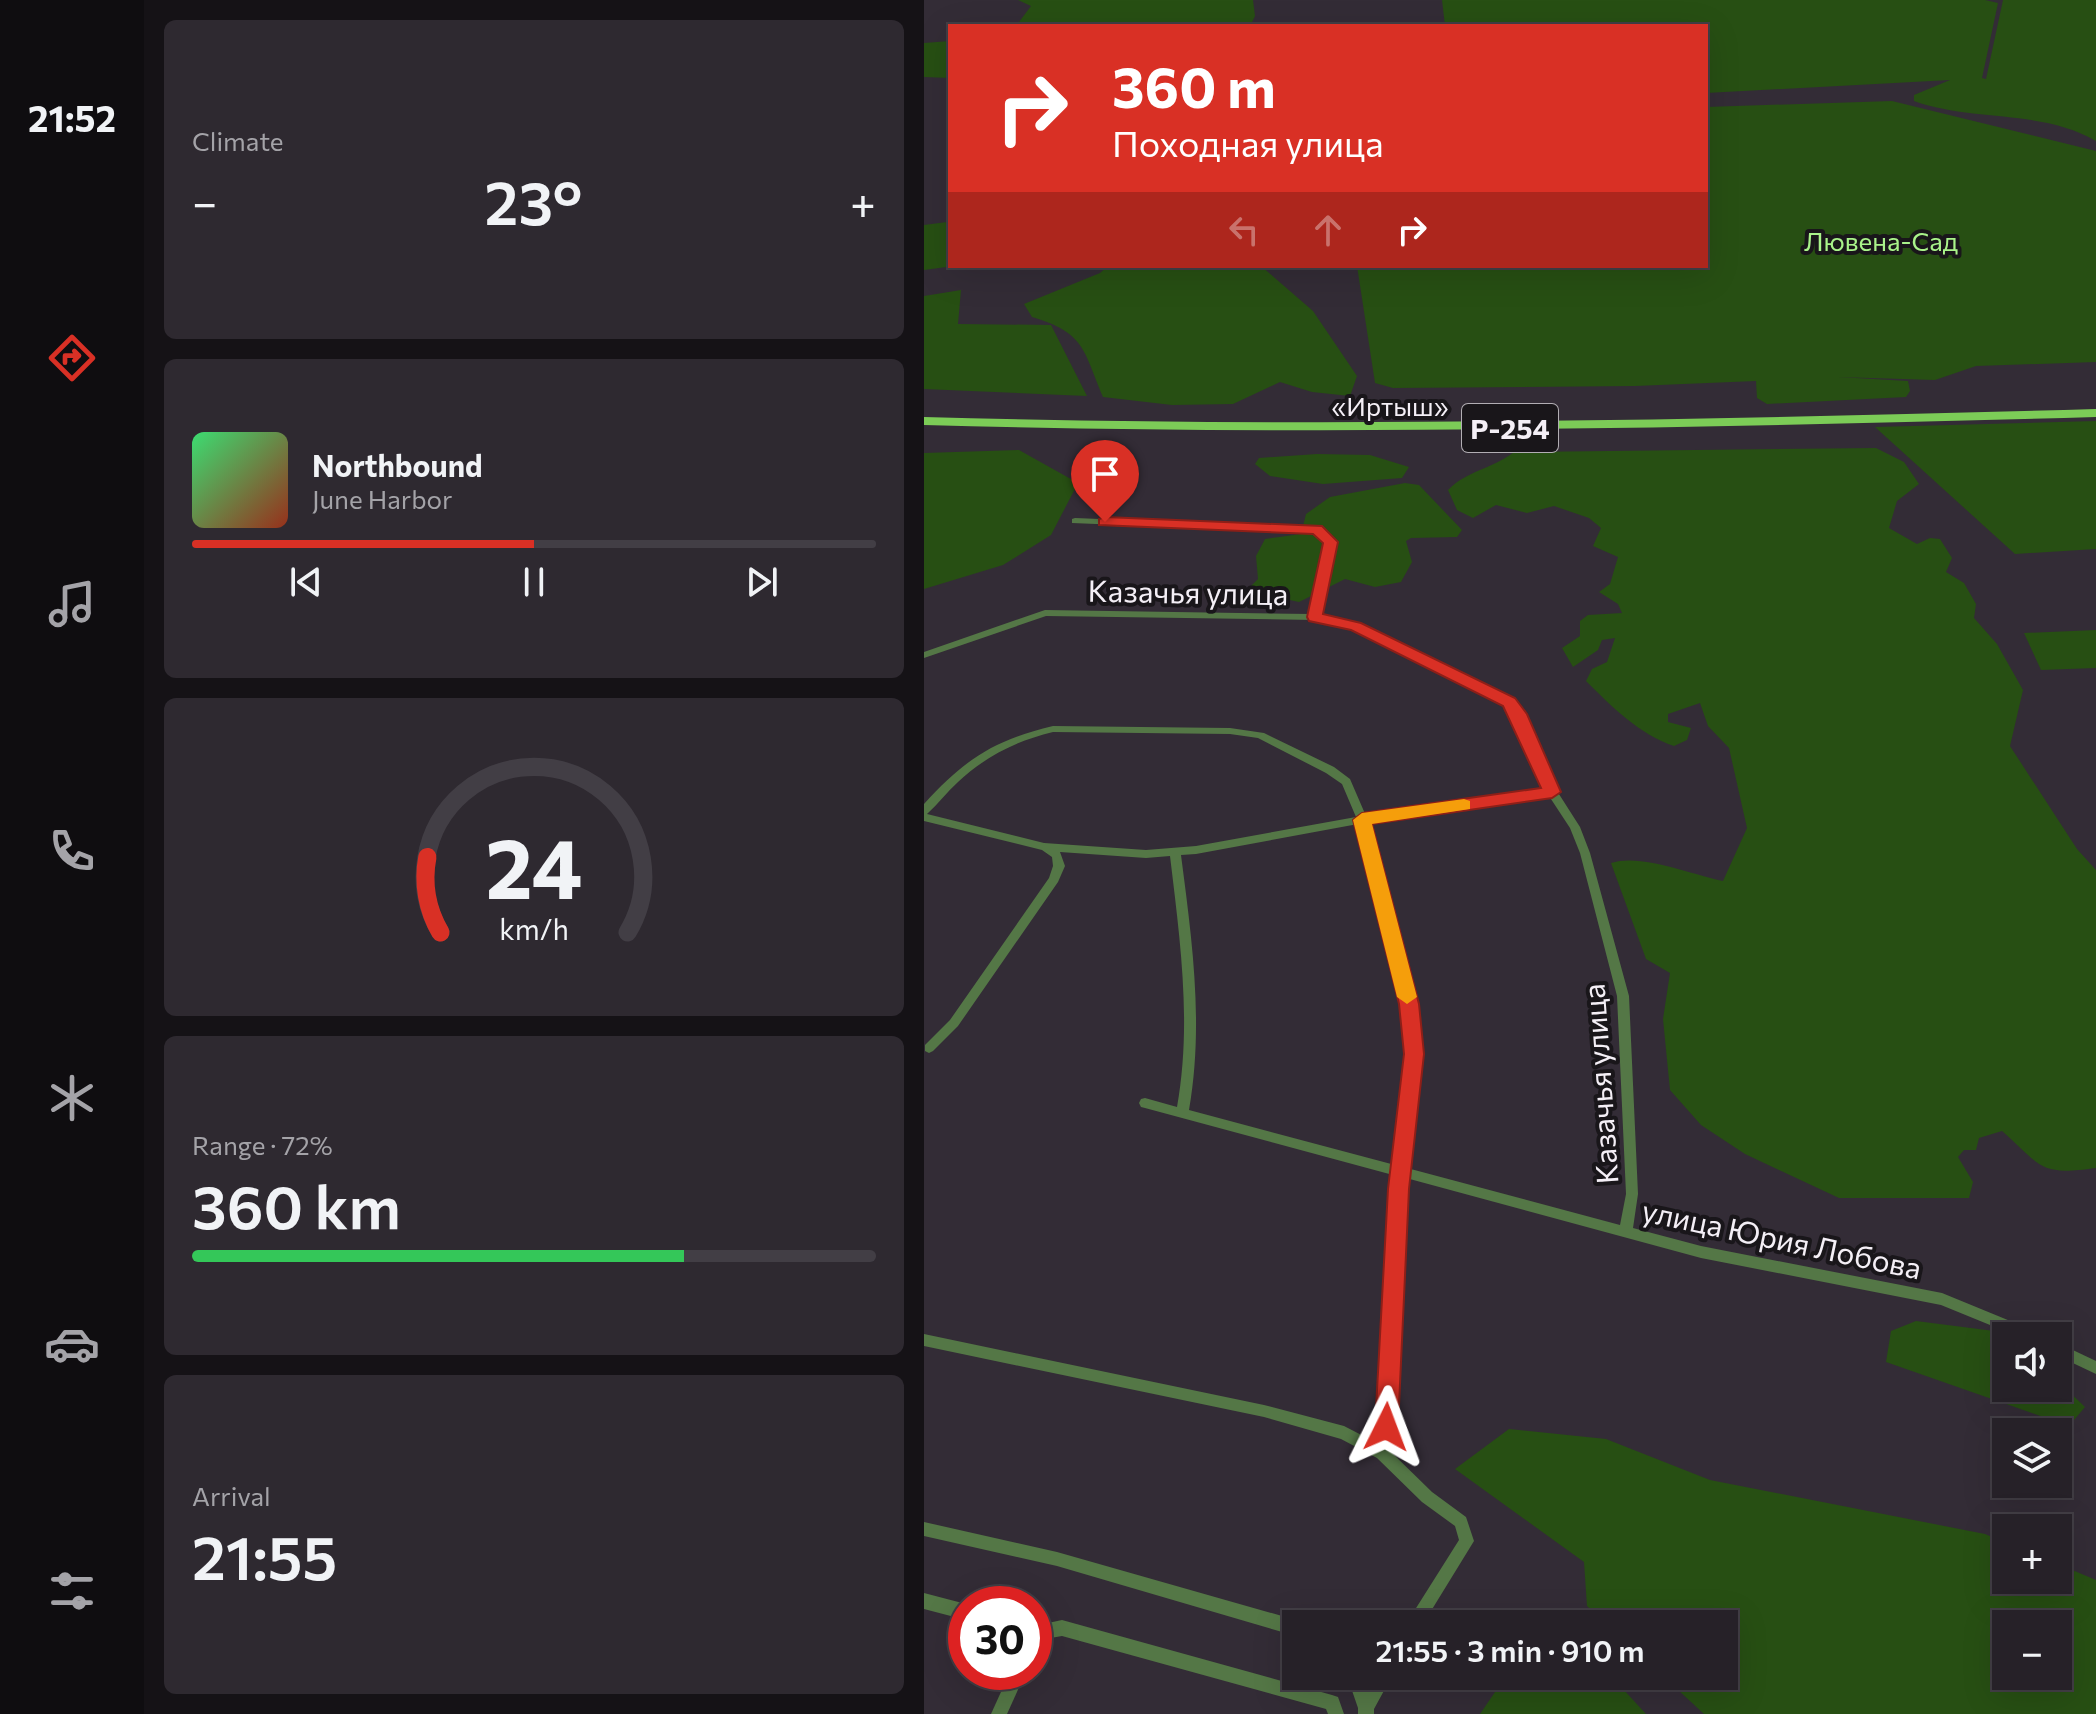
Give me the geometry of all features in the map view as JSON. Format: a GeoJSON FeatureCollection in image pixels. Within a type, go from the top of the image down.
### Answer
{"type":"FeatureCollection","features":[{"type":"Feature","properties":{"kind":"highway","name":"«Иртыш»"},"geometry":{"type":"LineString","coordinates":[[924,421],[1176,429],[1379,429],[2096,413]]}},
{"type":"Feature","properties":{"kind":"street"},"geometry":{"type":"LineString","coordinates":[[1075,521],[1317,530],[1330,542],[1315,617]]}},
{"type":"Feature","properties":{"kind":"street","name":"Казачья улица"},"geometry":{"type":"LineString","coordinates":[[924,655],[1045,613],[1315,617],[1356,626],[1509,702],[1519,714],[1552,792],[1575,827],[1585,853],[1623,996],[1632,1194],[1626,1231]]}},
{"type":"Feature","properties":{"kind":"street"},"geometry":{"type":"LineString","coordinates":[[1382,1453],[1401,1172],[1412,1083],[1413,1031],[1391,925],[1362,820],[1346,782],[1330,770],[1271,740],[1230,731],[1053,729],[1028,734],[968,764],[924,814],[1044,847],[1146,854],[1175,852],[1362,820],[1552,792]]}},
{"type":"Feature","properties":{"kind":"street"},"geometry":{"type":"LineString","coordinates":[[929,1048],[954,1023],[1054,879],[1059,866],[1057,855],[1044,847]]}},
{"type":"Feature","properties":{"kind":"street"},"geometry":{"type":"LineString","coordinates":[[1175,852],[1191,1025],[1189,1084],[1182,1113]]}},
{"type":"Feature","properties":{"kind":"street","name":"улица Юрия Лобова"},"geometry":{"type":"LineString","coordinates":[[1145,1103],[1701,1252],[1942,1299],[1998,1322]]}},
{"type":"Feature","properties":{"kind":"street"},"geometry":{"type":"LineString","coordinates":[[924,1340],[1264,1411],[1344,1433],[1382,1453],[1427,1497],[1461,1522],[1467,1541],[1423,1610]]}},
{"type":"Feature","properties":{"kind":"street"},"geometry":{"type":"LineString","coordinates":[[2072,1356],[2096,1368]]}},
{"type":"Feature","properties":{"kind":"street"},"geometry":{"type":"LineString","coordinates":[[924,1529],[1057,1559],[1282,1624]]}},
{"type":"Feature","properties":{"kind":"street"},"geometry":{"type":"LineString","coordinates":[[924,1601],[948,1607]]}},
{"type":"Feature","properties":{"kind":"street"},"geometry":{"type":"LineString","coordinates":[[1052,1631],[1062,1628],[1332,1703],[1336,1714]]}},
{"type":"Feature","properties":{"kind":"street"},"geometry":{"type":"LineString","coordinates":[[999,1714],[1010,1690]]}},
{"type":"Feature","properties":{"kind":"street"},"geometry":{"type":"LineString","coordinates":[[1359,1690],[1366,1711]]}},
{"type":"Feature","properties":{"kind":"street"},"geometry":{"type":"LineString","coordinates":[[1366,1711],[1377,1690]]}},
{"type":"Feature","properties":{"kind":"green space"},"geometry":{"type":"Polygon","coordinates":[[[1018,0],[1253,0],[1255,16],[1251,24],[1014,24],[1031,6],[1018,0]]]}},
{"type":"Feature","properties":{"kind":"green space"},"geometry":{"type":"Polygon","coordinates":[[[1442,0],[1985,0],[1998,3],[1982,78],[1986,79],[2003,0],[2096,0],[2096,141],[2053,124],[1959,112],[1914,101],[1914,95],[1950,80],[1708,93],[1708,24],[1445,24],[1442,0]]]}},
{"type":"Feature","properties":{"kind":"green space"},"geometry":{"type":"Polygon","coordinates":[[[948,41],[948,78],[924,77],[924,43],[948,41]]]}},
{"type":"Feature","properties":{"kind":"green space","name":"Лювена-Сад"},"geometry":{"type":"Polygon","coordinates":[[[1892,101],[2096,151],[2096,362],[1976,366],[1935,380],[1838,377],[1908,381],[1910,391],[1906,397],[1767,404],[1757,398],[1756,381],[1635,386],[1393,388],[1375,383],[1357,268],[1708,268],[1708,107],[1892,101]]]}},
{"type":"Feature","properties":{"kind":"green space"},"geometry":{"type":"Polygon","coordinates":[[[947,222],[948,267],[924,270],[924,225],[947,222]]]}},
{"type":"Feature","properties":{"kind":"green space"},"geometry":{"type":"Polygon","coordinates":[[[1106,268],[1263,268],[1313,311],[1357,376],[1350,396],[1312,392],[1280,382],[1233,404],[1172,405],[1103,397],[1080,345],[1063,330],[1032,317],[1024,304],[1106,268]]]}},
{"type":"Feature","properties":{"kind":"green space"},"geometry":{"type":"Polygon","coordinates":[[[961,290],[958,324],[1051,325],[1087,396],[924,389],[924,296],[961,290]]]}},
{"type":"Feature","properties":{"kind":"green space"},"geometry":{"type":"Polygon","coordinates":[[[2096,421],[2096,549],[2015,554],[1875,427],[2096,421]]]}},
{"type":"Feature","properties":{"kind":"green space"},"geometry":{"type":"Polygon","coordinates":[[[1876,448],[1904,462],[1919,484],[1897,501],[1889,528],[1917,544],[1930,538],[1940,539],[1952,558],[1946,572],[1964,583],[1976,604],[1974,618],[1997,644],[2023,690],[2010,746],[2077,849],[2096,870],[2096,1168],[2063,1171],[2043,1166],[2002,1131],[1979,1138],[1976,1150],[1964,1150],[1958,1157],[1973,1182],[1969,1198],[1839,1198],[1745,1154],[1701,1125],[1670,1090],[1663,1019],[1670,973],[1646,959],[1611,863],[1652,863],[1723,881],[1747,828],[1729,748],[1708,726],[1700,703],[1668,714],[1668,722],[1691,728],[1687,740],[1674,746],[1649,735],[1627,719],[1586,681],[1592,669],[1607,662],[1615,638],[1602,640],[1598,650],[1573,667],[1562,648],[1580,636],[1580,621],[1588,615],[1622,613],[1618,604],[1599,592],[1610,584],[1618,557],[1593,546],[1601,528],[1589,518],[1554,506],[1527,513],[1496,505],[1473,518],[1457,510],[1448,490],[1463,478],[1514,452],[1876,448]]]}},
{"type":"Feature","properties":{"kind":"green space"},"geometry":{"type":"Polygon","coordinates":[[[1019,450],[1078,483],[1051,535],[1003,565],[924,589],[924,453],[1019,450]]]}},
{"type":"Feature","properties":{"kind":"green space"},"geometry":{"type":"Polygon","coordinates":[[[1317,454],[1370,455],[1409,467],[1402,478],[1323,484],[1270,476],[1255,464],[1259,458],[1317,454]]]}},
{"type":"Feature","properties":{"kind":"green space"},"geometry":{"type":"Polygon","coordinates":[[[1405,483],[1419,485],[1462,530],[1457,537],[1411,538],[1406,541],[1412,562],[1401,582],[1375,587],[1345,579],[1299,602],[1280,598],[1267,586],[1250,605],[1235,602],[1258,579],[1256,556],[1265,539],[1301,534],[1306,514],[1330,497],[1405,483]]]}},
{"type":"Feature","properties":{"kind":"green space"},"geometry":{"type":"Polygon","coordinates":[[[2096,630],[2096,668],[2041,670],[2024,633],[2096,630]]]}},
{"type":"Feature","properties":{"kind":"green space"},"geometry":{"type":"Polygon","coordinates":[[[1916,1321],[1992,1331],[1992,1399],[1886,1362],[1891,1331],[1916,1321]]]}},
{"type":"Feature","properties":{"kind":"green space"},"geometry":{"type":"Polygon","coordinates":[[[2072,1394],[2085,1407],[2072,1422],[2072,1418],[2046,1418],[2000,1402],[2072,1402],[2072,1394]]]}},
{"type":"Feature","properties":{"kind":"green space"},"geometry":{"type":"Polygon","coordinates":[[[1509,1429],[1606,1439],[1710,1480],[1985,1534],[1992,1537],[1992,1594],[2072,1594],[2072,1570],[2096,1580],[2096,1714],[1704,1714],[1678,1690],[1738,1690],[1738,1610],[1591,1610],[1587,1606],[1584,1562],[1455,1469],[1509,1429]]]}},
{"type":"Feature","properties":{"kind":"green space"},"geometry":{"type":"Polygon","coordinates":[[[1496,1690],[1624,1690],[1646,1714],[1480,1714],[1496,1690]]]}},
{"type":"Feature","properties":{"kind":"slow traffic"},"geometry":{"type":"LineString","coordinates":[[1407,997],[1362,820],[1464,805]]}},
{"type":"Feature","properties":{"kind":"route"},"geometry":{"type":"LineString","coordinates":[[1105,522],[1317,530],[1330,542],[1315,617],[1356,626],[1509,702],[1519,714],[1552,792],[1362,820],[1409,1004],[1414,1054],[1398,1189],[1386,1427]]}}]}
